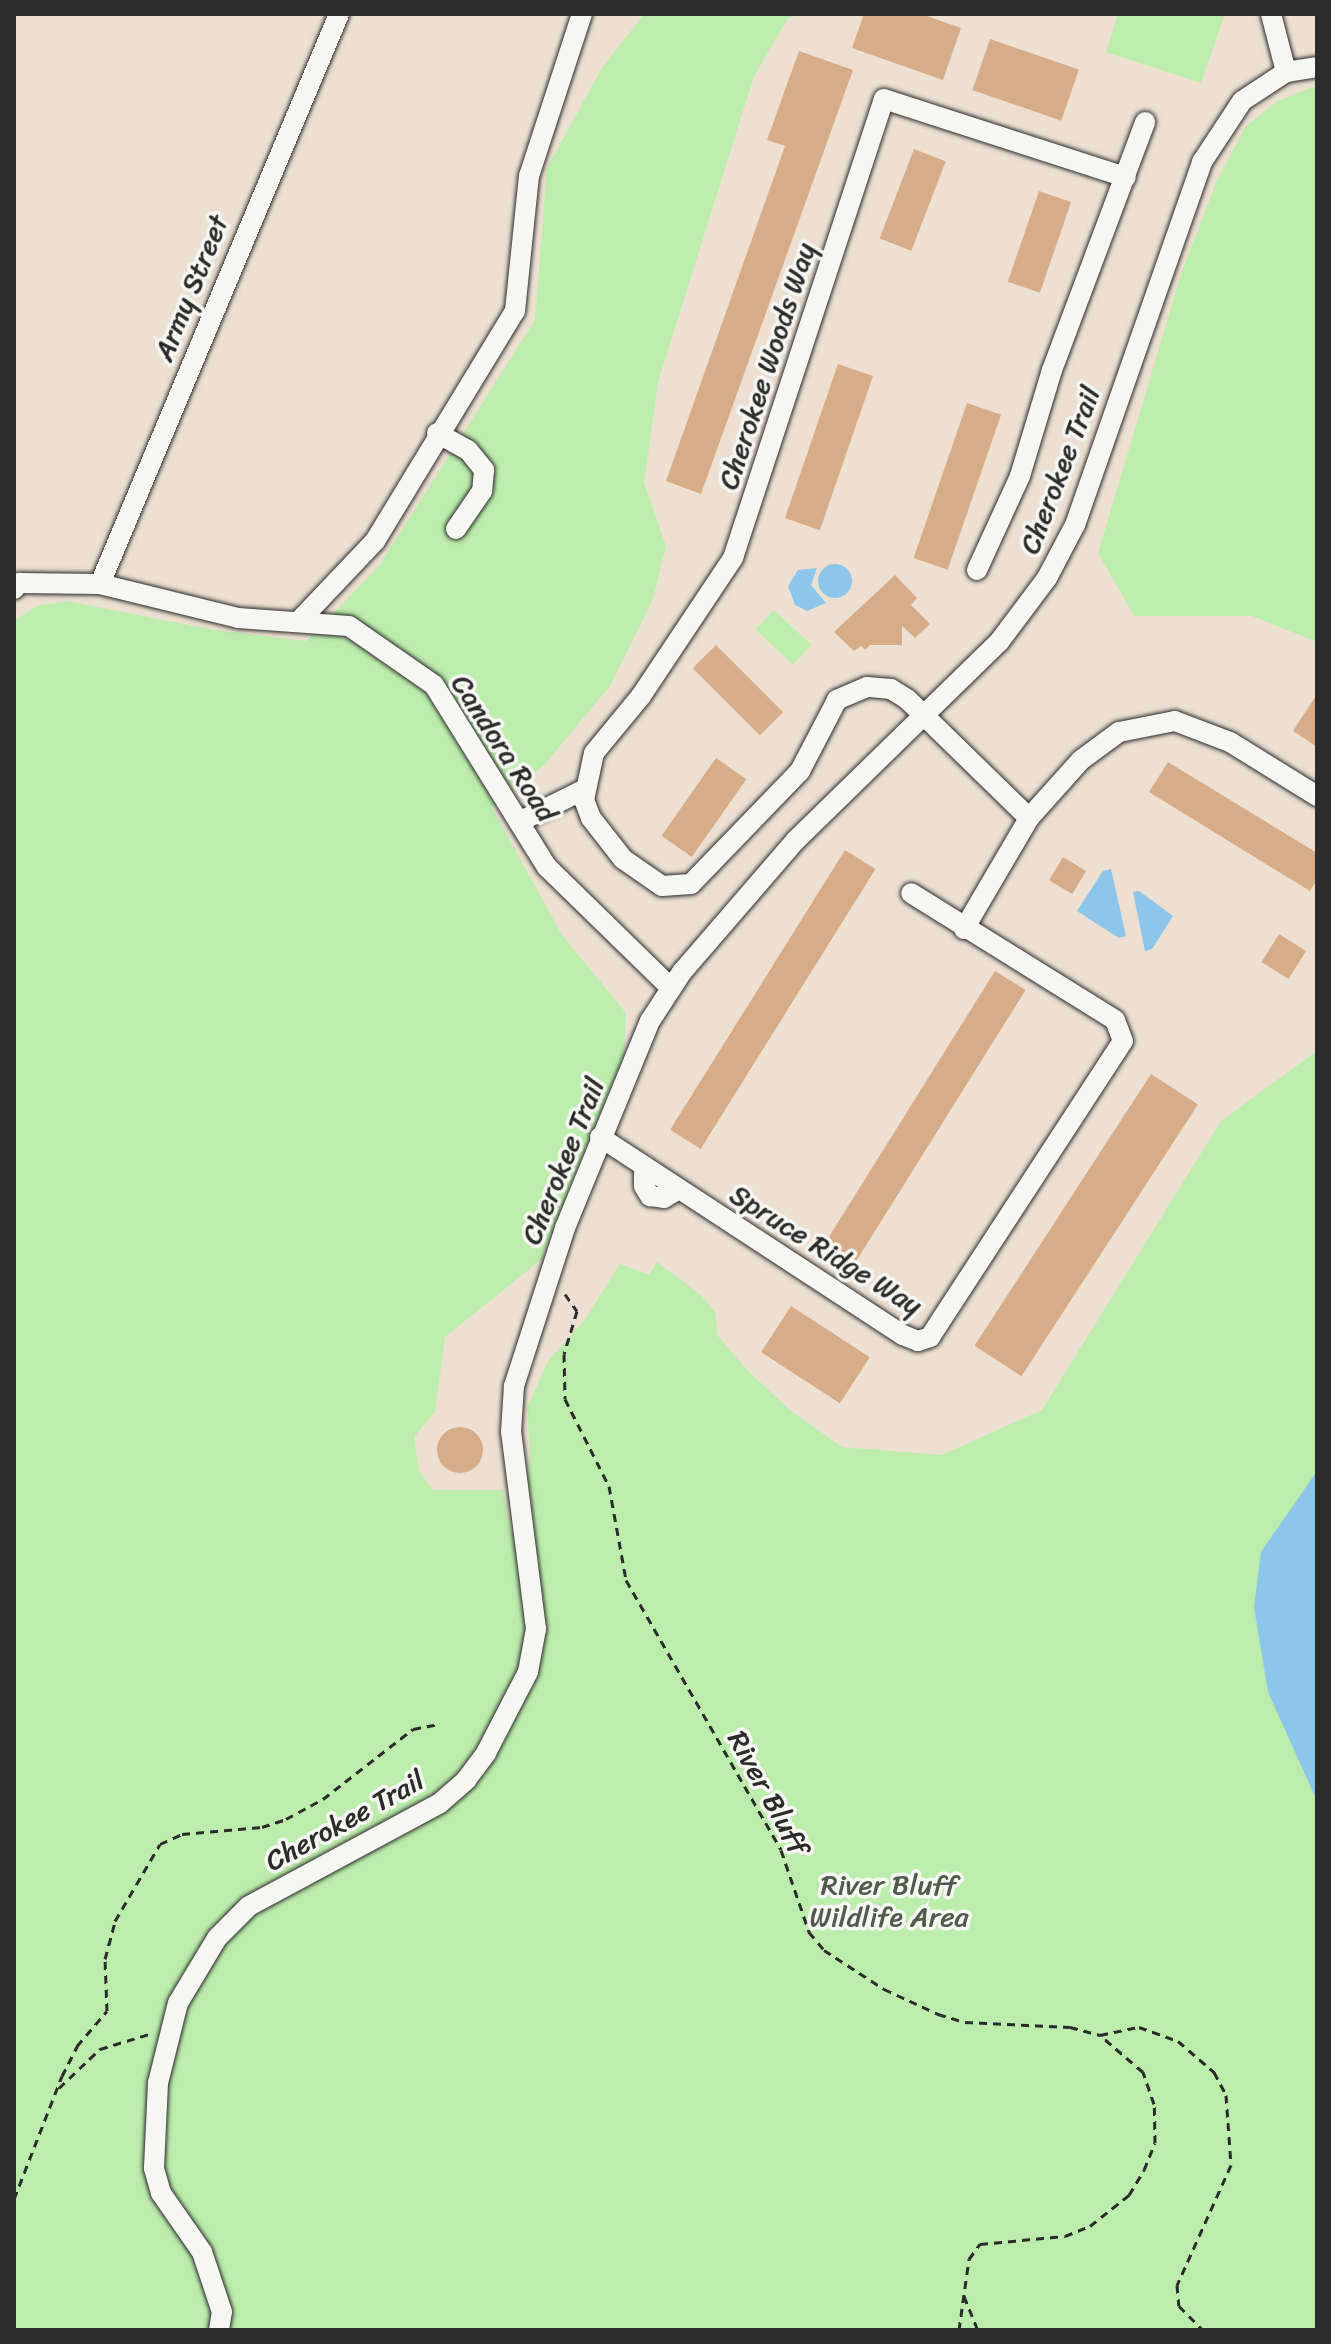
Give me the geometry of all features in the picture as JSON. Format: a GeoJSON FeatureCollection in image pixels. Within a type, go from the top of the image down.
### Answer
{"type":"FeatureCollection","features":[{"type":"Feature","properties":{"kind":"street","name":"Army Street"},"geometry":{"type":"LineString","coordinates":[[100,584],[339,14]]}},
{"type":"Feature","properties":{"kind":"street"},"geometry":{"type":"LineString","coordinates":[[301,619],[375,541],[437,433],[515,311],[529,176],[582,14]]}},
{"type":"Feature","properties":{"kind":"street"},"geometry":{"type":"LineString","coordinates":[[1271,14],[1286,72]]}},
{"type":"Feature","properties":{"kind":"street","name":"Cherokee Trail"},"geometry":{"type":"LineString","coordinates":[[219,2330],[222,2312],[202,2252],[161,2193],[154,2168],[158,2083],[178,2003],[217,1938],[249,1906],[440,1803],[466,1780],[486,1753],[528,1672],[536,1629],[512,1404],[521,1350],[600,1137],[650,1021],[671,988],[796,840],[999,642],[1062,554],[1202,162],[1242,101],[1286,72],[1317,67]]}},
{"type":"Feature","properties":{"kind":"street","name":"Cherokee Woods Way"},"geometry":{"type":"LineString","coordinates":[[585,789],[594,753],[641,696],[733,558],[884,99],[1126,177]]}},
{"type":"Feature","properties":{"kind":"street"},"geometry":{"type":"LineString","coordinates":[[977,570],[1020,476],[1052,370],[1145,122]]}},
{"type":"Feature","properties":{"kind":"street"},"geometry":{"type":"LineString","coordinates":[[437,433],[468,450],[484,470],[482,491],[456,529]]}},
{"type":"Feature","properties":{"kind":"street","name":"Candora Road"},"geometry":{"type":"LineString","coordinates":[[14,589],[19,583],[100,584],[238,618],[301,619],[349,626],[434,685],[547,867],[671,988]]}},
{"type":"Feature","properties":{"kind":"street"},"geometry":{"type":"LineString","coordinates":[[519,822],[585,789],[591,818],[623,859],[662,886],[691,884],[800,771],[837,700],[867,687],[891,689],[924,714],[1029,818]]}},
{"type":"Feature","properties":{"kind":"street"},"geometry":{"type":"LineString","coordinates":[[911,893],[964,929],[1029,818],[1081,760],[1119,732],[1175,721],[1230,742],[1317,796]]}},
{"type":"Feature","properties":{"kind":"street","name":"Spruce Ridge Way"},"geometry":{"type":"LineString","coordinates":[[600,1137],[903,1335],[918,1341],[930,1337],[1123,1041],[1115,1020],[964,929]]}},
{"type":"Feature","properties":{"kind":"path","name":"River Bluff"},"geometry":{"type":"LineString","coordinates":[[550,1270],[577,1311],[564,1354],[565,1399],[609,1486],[626,1580],[781,1850],[809,1932],[824,1950],[884,1989],[938,2014],[965,2022],[1070,2027],[1100,2035],[1119,2027],[1162,2032],[1199,2055],[1226,2095],[1231,2165],[1177,2285],[1179,2306],[1203,2330]]}},
{"type":"Feature","properties":{"kind":"path"},"geometry":{"type":"LineString","coordinates":[[14,2199],[77,2046],[107,2011],[105,1959],[115,1921],[160,1844],[182,1834],[262,1827],[286,1819],[323,1799],[413,1729],[438,1724]]}},
{"type":"Feature","properties":{"kind":"path"},"geometry":{"type":"LineString","coordinates":[[57,2090],[100,2049],[153,2033]]}},
{"type":"Feature","properties":{"kind":"path"},"geometry":{"type":"LineString","coordinates":[[959,2330],[969,2259],[980,2244],[1065,2236],[1090,2226],[1129,2195],[1144,2170],[1155,2143],[1154,2104],[1143,2072],[1100,2035]]}},
{"type":"Feature","properties":{"kind":"path"},"geometry":{"type":"LineString","coordinates":[[962,2293],[978,2330]]}},
{"type":"Feature","properties":{"kind":"green space","name":"River Bluff Wildlife Area"},"geometry":{"type":"Polygon","coordinates":[[[644,14],[800,14],[788,18],[754,76],[658,382],[644,483],[666,546],[653,599],[610,686],[544,765],[492,808],[562,935],[626,1013],[624,1056],[542,1259],[445,1337],[435,1412],[414,1437],[419,1471],[433,1490],[503,1490],[511,1531],[523,1528],[530,1454],[527,1408],[548,1361],[586,1318],[620,1264],[649,1275],[657,1262],[701,1295],[715,1312],[718,1336],[747,1370],[790,1410],[842,1447],[942,1455],[1042,1410],[1221,1121],[1317,1051],[1317,2330],[14,2330],[14,621],[36,606],[67,601],[215,630],[306,641],[379,566],[535,320],[547,168],[602,68],[644,14]]]}},
{"type":"Feature","properties":{"kind":"green space"},"geometry":{"type":"Polygon","coordinates":[[[1118,14],[1225,14],[1201,83],[1106,52],[1118,14]]]}},
{"type":"Feature","properties":{"kind":"green space"},"geometry":{"type":"Polygon","coordinates":[[[1317,85],[1317,642],[1252,616],[1134,616],[1098,553],[1182,271],[1216,183],[1245,127],[1276,102],[1317,85]]]}},
{"type":"Feature","properties":{"kind":"green space"},"geometry":{"type":"Polygon","coordinates":[[[774,610],[811,645],[793,665],[756,630],[774,610]]]}},
{"type":"Feature","properties":{"kind":"water"},"geometry":{"type":"Polygon","coordinates":[[[835,564],[847,569],[852,581],[847,593],[835,598],[823,593],[818,581],[823,569],[835,564]]]}},
{"type":"Feature","properties":{"kind":"water"},"geometry":{"type":"Polygon","coordinates":[[[817,568],[811,585],[826,603],[807,611],[795,605],[788,586],[798,570],[817,568]]]}},
{"type":"Feature","properties":{"kind":"water"},"geometry":{"type":"Polygon","coordinates":[[[1111,869],[1126,936],[1119,938],[1077,911],[1103,871],[1111,869]]]}},
{"type":"Feature","properties":{"kind":"water"},"geometry":{"type":"Polygon","coordinates":[[[1139,891],[1173,916],[1152,949],[1145,951],[1133,892],[1139,891]]]}},
{"type":"Feature","properties":{"kind":"water"},"geometry":{"type":"Polygon","coordinates":[[[1317,1471],[1317,1801],[1268,1692],[1254,1607],[1261,1552],[1317,1471]]]}},
{"type":"Feature","properties":{"kind":"building"},"geometry":{"type":"Polygon","coordinates":[[[864,14],[921,14],[961,28],[943,80],[852,48],[864,14]]]}},
{"type":"Feature","properties":{"kind":"building"},"geometry":{"type":"Polygon","coordinates":[[[990,39],[1079,70],[1061,121],[972,90],[990,39]]]}},
{"type":"Feature","properties":{"kind":"building"},"geometry":{"type":"Polygon","coordinates":[[[799,51],[853,70],[701,494],[666,481],[785,146],[767,140],[799,51]]]}},
{"type":"Feature","properties":{"kind":"building"},"geometry":{"type":"Polygon","coordinates":[[[914,149],[946,161],[911,251],[880,239],[914,149]]]}},
{"type":"Feature","properties":{"kind":"building"},"geometry":{"type":"Polygon","coordinates":[[[1039,191],[1071,202],[1040,293],[1008,282],[1039,191]]]}},
{"type":"Feature","properties":{"kind":"building"},"geometry":{"type":"Polygon","coordinates":[[[838,364],[873,376],[820,530],[785,518],[838,364]]]}},
{"type":"Feature","properties":{"kind":"building"},"geometry":{"type":"Polygon","coordinates":[[[967,403],[1001,415],[948,570],[914,558],[967,403]]]}},
{"type":"Feature","properties":{"kind":"building"},"geometry":{"type":"Polygon","coordinates":[[[895,575],[917,598],[911,605],[930,624],[915,638],[902,626],[902,645],[870,645],[865,650],[861,646],[854,651],[834,632],[895,575]]]}},
{"type":"Feature","properties":{"kind":"building"},"geometry":{"type":"Polygon","coordinates":[[[716,645],[783,712],[760,736],[693,668],[716,645]]]}},
{"type":"Feature","properties":{"kind":"building"},"geometry":{"type":"Polygon","coordinates":[[[1317,694],[1317,747],[1293,731],[1317,694]]]}},
{"type":"Feature","properties":{"kind":"building"},"geometry":{"type":"Polygon","coordinates":[[[716,758],[746,779],[692,857],[662,836],[716,758]]]}},
{"type":"Feature","properties":{"kind":"building"},"geometry":{"type":"Polygon","coordinates":[[[1168,762],[1317,853],[1317,880],[1310,891],[1149,792],[1168,762]]]}},
{"type":"Feature","properties":{"kind":"building"},"geometry":{"type":"Polygon","coordinates":[[[845,850],[876,869],[701,1149],[670,1130],[845,850]]]}},
{"type":"Feature","properties":{"kind":"building"},"geometry":{"type":"Polygon","coordinates":[[[1063,857],[1086,871],[1072,894],[1049,880],[1063,857]]]}},
{"type":"Feature","properties":{"kind":"building"},"geometry":{"type":"Polygon","coordinates":[[[1279,934],[1306,951],[1289,979],[1262,962],[1279,934]]]}},
{"type":"Feature","properties":{"kind":"building"},"geometry":{"type":"Polygon","coordinates":[[[995,971],[1026,990],[852,1268],[821,1249],[995,971]]]}},
{"type":"Feature","properties":{"kind":"building"},"geometry":{"type":"Polygon","coordinates":[[[1151,1074],[1198,1104],[1022,1376],[975,1346],[1151,1074]]]}},
{"type":"Feature","properties":{"kind":"building"},"geometry":{"type":"Polygon","coordinates":[[[791,1306],[870,1357],[840,1403],[761,1352],[791,1306]]]}},
{"type":"Feature","properties":{"kind":"building"},"geometry":{"type":"Polygon","coordinates":[[[460,1427],[476,1434],[483,1450],[476,1466],[460,1473],[444,1466],[437,1450],[444,1434],[460,1427]]]}}]}
